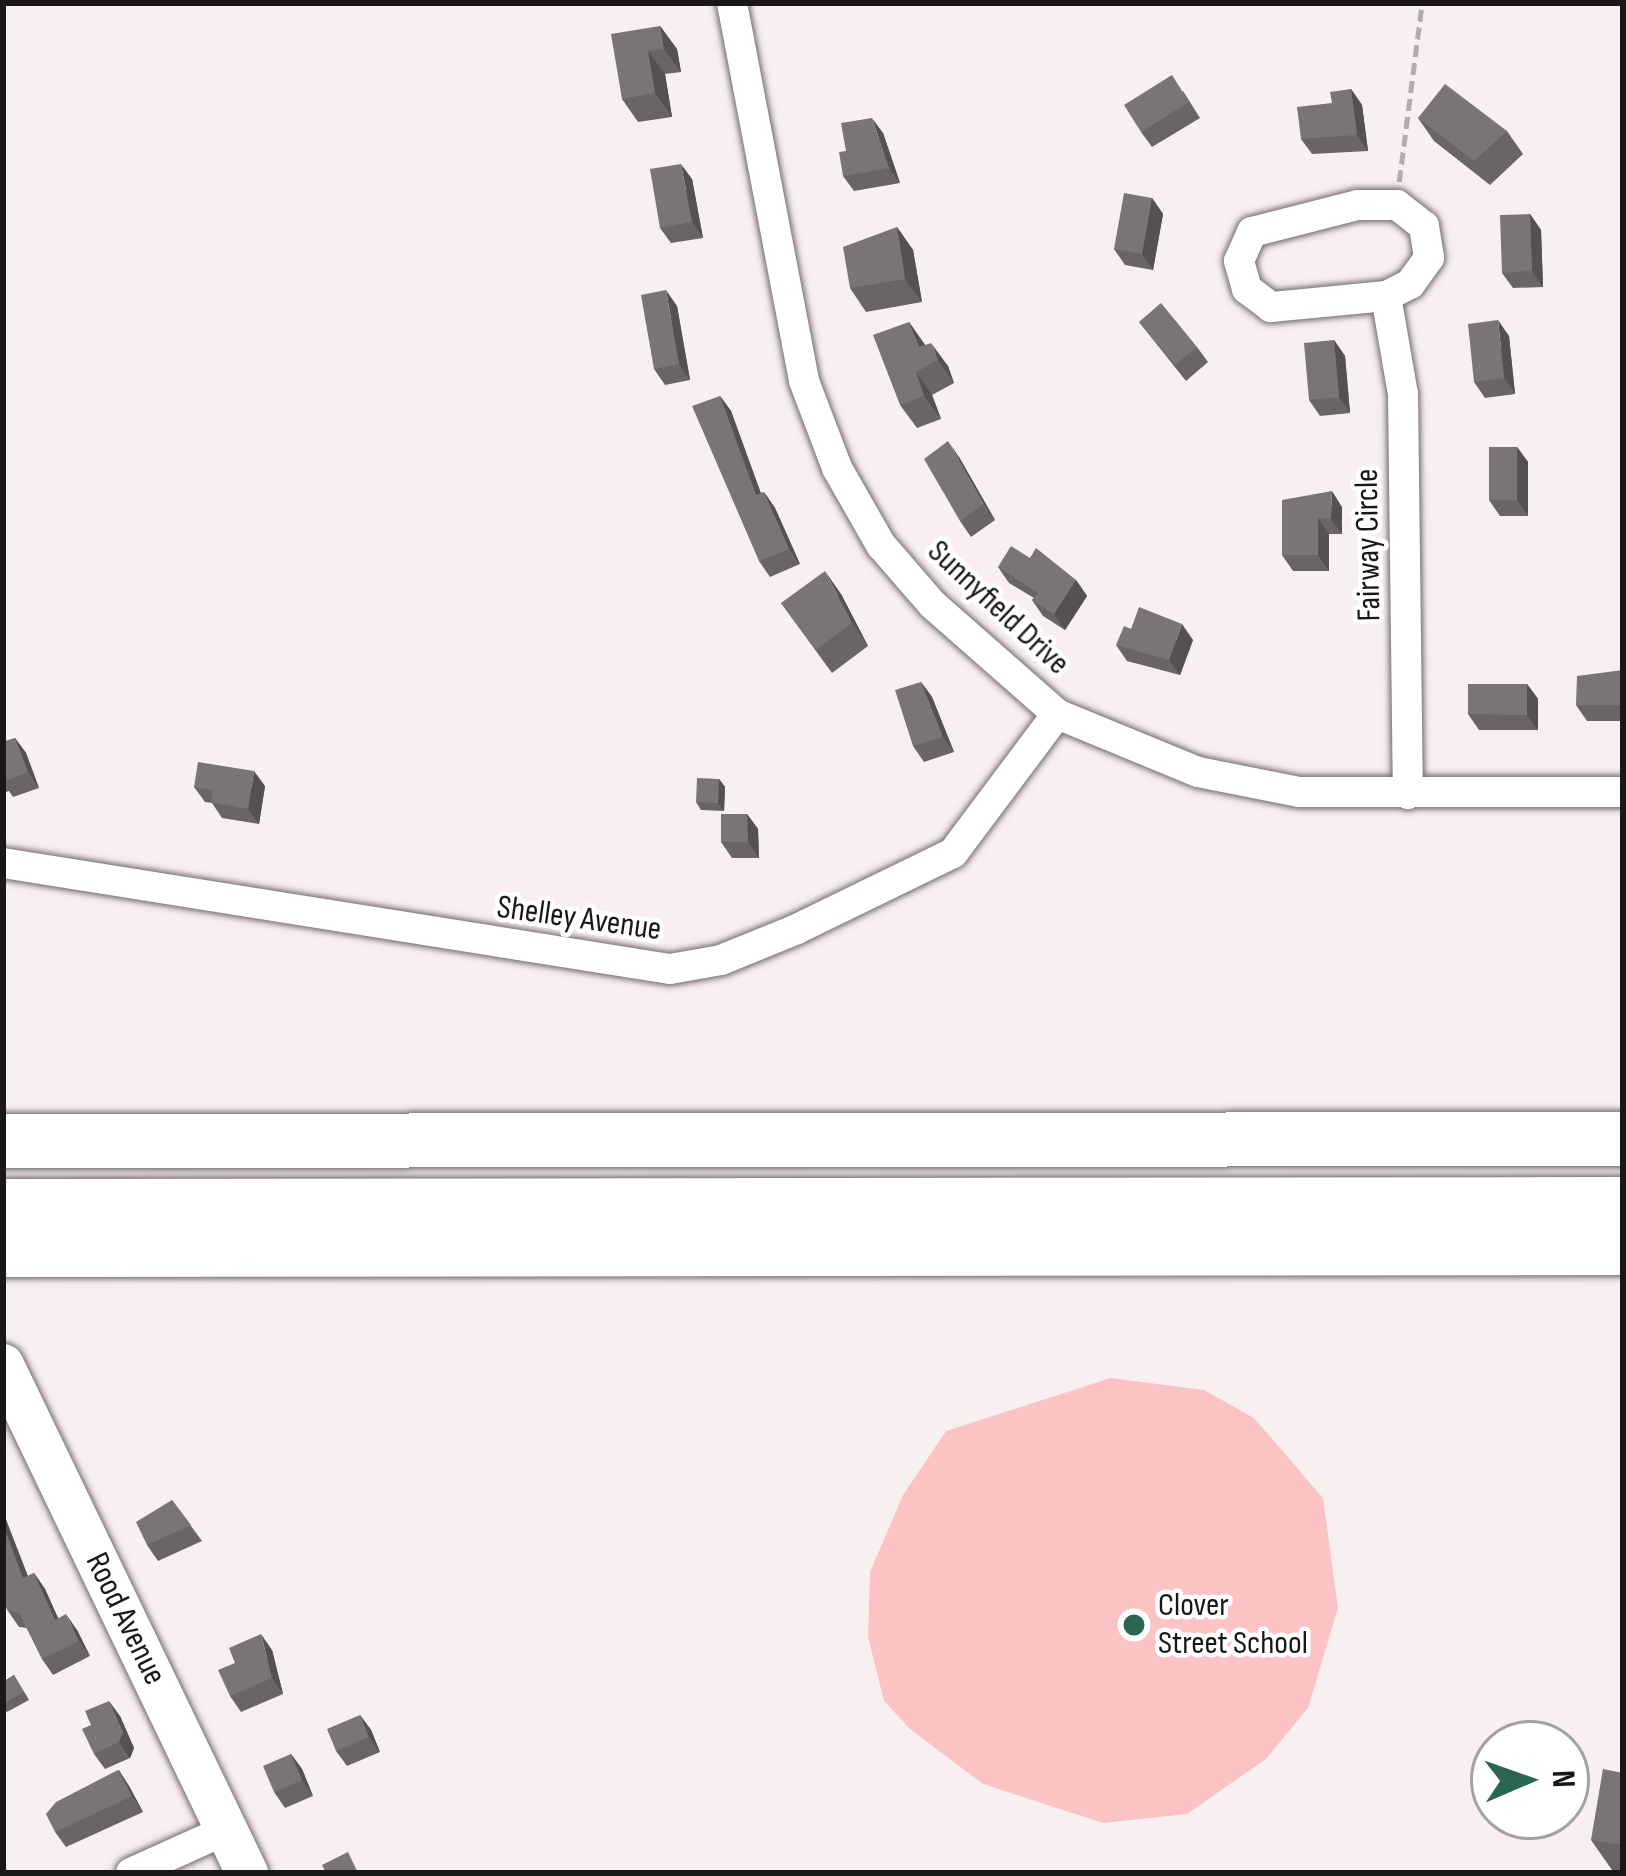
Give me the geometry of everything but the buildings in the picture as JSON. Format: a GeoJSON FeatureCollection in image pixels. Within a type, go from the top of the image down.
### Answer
{"type":"FeatureCollection","features":[{"type":"Feature","properties":{"kind":"highway"},"geometry":{"type":"LineString","coordinates":[[3,1141],[1623,1139]]}},
{"type":"Feature","properties":{"kind":"highway"},"geometry":{"type":"LineString","coordinates":[[3,1183],[1623,1181]]}},
{"type":"Feature","properties":{"kind":"highway"},"geometry":{"type":"LineString","coordinates":[[4,1235],[1623,1204]]}},
{"type":"Feature","properties":{"kind":"highway"},"geometry":{"type":"LineString","coordinates":[[4,1235],[1623,1248]]}},
{"type":"Feature","properties":{"kind":"street","name":"Sunnyfield Drive"},"geometry":{"type":"LineString","coordinates":[[732,3],[804,382],[837,468],[881,545],[933,605],[1058,714],[1198,772],[1299,792],[1623,792]]}},
{"type":"Feature","properties":{"kind":"street"},"geometry":{"type":"LineString","coordinates":[[1358,205],[1396,205],[1424,226],[1429,258],[1410,284],[1386,296],[1271,307],[1247,289],[1239,261],[1252,232],[1358,205]]}},
{"type":"Feature","properties":{"kind":"street","name":"Fairway Circle"},"geometry":{"type":"LineString","coordinates":[[1386,296],[1403,394],[1408,794]]}},
{"type":"Feature","properties":{"kind":"street","name":"Shelley Avenue"},"geometry":{"type":"LineString","coordinates":[[3,863],[670,969],[721,960],[797,929],[953,853],[1058,714]]}},
{"type":"Feature","properties":{"kind":"street","name":"Rood Avenue"},"geometry":{"type":"LineString","coordinates":[[3,1365],[247,1873]]}},
{"type":"Feature","properties":{"kind":"street"},"geometry":{"type":"LineString","coordinates":[[131,1873],[226,1830]]}},
{"type":"Feature","properties":{"kind":"path"},"geometry":{"type":"LineString","coordinates":[[1396,205],[1422,3]]}},
{"type":"Feature","properties":{"kind":"shaded area"},"geometry":{"type":"Polygon","coordinates":[[[1111,1378],[1204,1390],[1254,1418],[1323,1498],[1338,1608],[1308,1708],[1266,1759],[1187,1814],[1103,1823],[983,1784],[910,1729],[884,1701],[868,1637],[870,1572],[903,1495],[946,1431],[1111,1378]]]}},
{"type":"Feature","properties":{"kind":"place","name":"Clover Street School"},"geometry":{"type":"Point","coordinates":[1134,1625]}}]}
